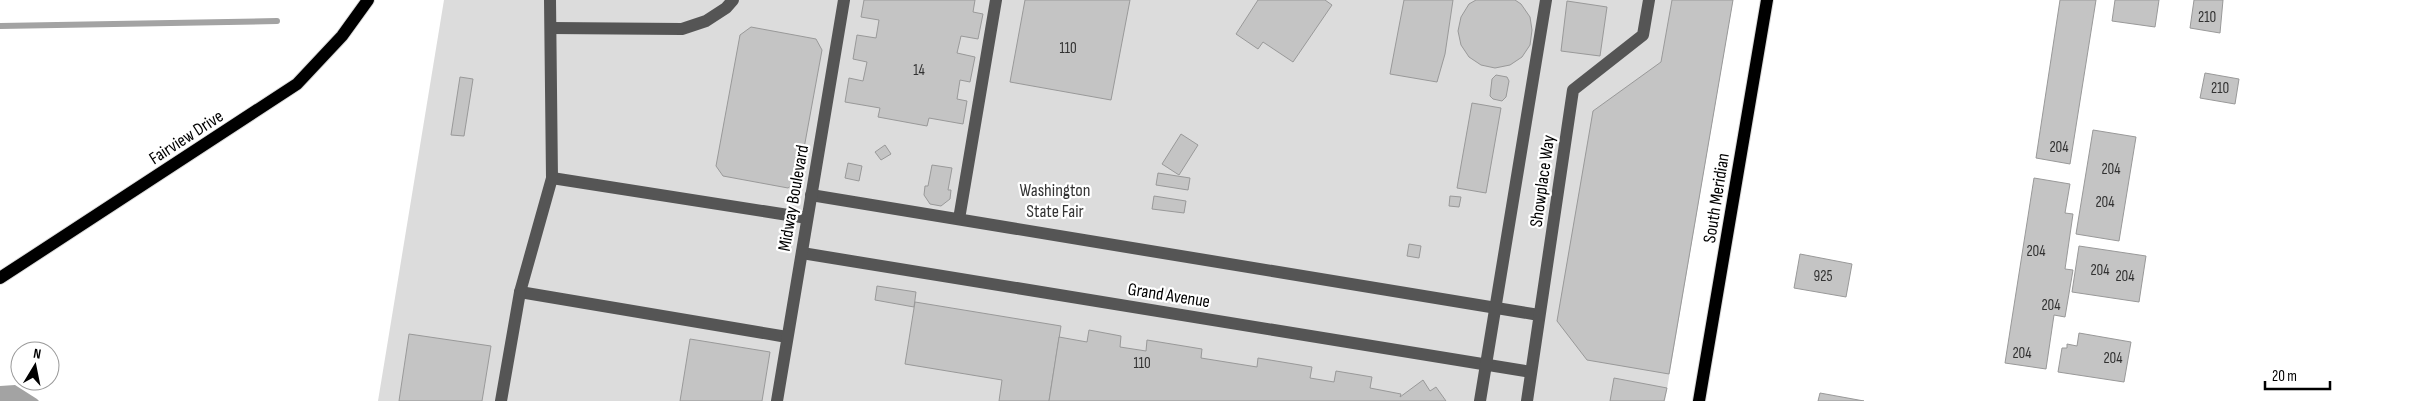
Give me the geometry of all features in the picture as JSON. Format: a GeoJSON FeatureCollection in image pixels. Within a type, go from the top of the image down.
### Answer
{"type":"FeatureCollection","features":[{"type":"Feature","properties":{"kind":"main road","name":"Fairview Drive"},"geometry":{"type":"LineString","coordinates":[[0,278],[297,84],[342,36],[368,0]]}},
{"type":"Feature","properties":{"kind":"main road","name":"South Meridian"},"geometry":{"type":"LineString","coordinates":[[1699,401],[1767,0]]}},
{"type":"Feature","properties":{"kind":"street"},"geometry":{"type":"LineString","coordinates":[[501,401],[520,292],[552,178],[550,0]]}},
{"type":"Feature","properties":{"kind":"street"},"geometry":{"type":"LineString","coordinates":[[551,28],[682,29],[706,21],[726,8],[733,0]]}},
{"type":"Feature","properties":{"kind":"street","name":"Midway Boulevard"},"geometry":{"type":"LineString","coordinates":[[777,401],[844,0]]}},
{"type":"Feature","properties":{"kind":"street"},"geometry":{"type":"LineString","coordinates":[[959,219],[996,0]]}},
{"type":"Feature","properties":{"kind":"street","name":"Showplace Way"},"geometry":{"type":"LineString","coordinates":[[1480,401],[1546,0]]}},
{"type":"Feature","properties":{"kind":"street","name":"Showplace Way"},"geometry":{"type":"LineString","coordinates":[[1527,401],[1573,90],[1643,35],[1649,0]]}},
{"type":"Feature","properties":{"kind":"street"},"geometry":{"type":"LineString","coordinates":[[552,178],[807,218]]}},
{"type":"Feature","properties":{"kind":"street"},"geometry":{"type":"LineString","coordinates":[[811,195],[1540,315]]}},
{"type":"Feature","properties":{"kind":"street","name":"Grand Avenue"},"geometry":{"type":"LineString","coordinates":[[802,253],[1531,372]]}},
{"type":"Feature","properties":{"kind":"street"},"geometry":{"type":"LineString","coordinates":[[520,292],[787,337]]}},
{"type":"Feature","properties":{"kind":"green space","name":"Washington State Fair"},"geometry":{"type":"Polygon","coordinates":[[[444,0],[1733,0],[1665,401],[378,401],[444,0]]]}},
{"type":"Feature","properties":{"kind":"shaded area"},"geometry":{"type":"Polygon","coordinates":[[[10,385],[10,391],[24,391],[39,401],[0,401],[0,386],[10,385]]]}},
{"type":"Feature","properties":{"kind":"building"},"geometry":{"type":"Polygon","coordinates":[[[864,0],[975,0],[973,12],[983,14],[978,39],[961,36],[957,53],[975,57],[970,82],[960,80],[957,99],[967,101],[963,124],[929,118],[927,126],[878,117],[880,108],[845,102],[849,78],[863,81],[867,62],[853,59],[857,35],[876,38],[879,20],[861,17],[864,0]]]}},
{"type":"Feature","properties":{"kind":"building"},"geometry":{"type":"Polygon","coordinates":[[[1025,0],[1130,0],[1111,100],[1010,82],[1025,0]]]}},
{"type":"Feature","properties":{"kind":"building"},"geometry":{"type":"Polygon","coordinates":[[[1258,0],[1325,0],[1332,5],[1293,62],[1263,42],[1258,49],[1236,34],[1258,0]]]}},
{"type":"Feature","properties":{"kind":"building"},"geometry":{"type":"Polygon","coordinates":[[[1404,0],[1453,0],[1445,54],[1437,82],[1390,74],[1404,0]]]}},
{"type":"Feature","properties":{"kind":"building"},"geometry":{"type":"Polygon","coordinates":[[[1476,0],[1515,0],[1521,4],[1530,17],[1532,30],[1530,45],[1522,57],[1510,65],[1495,68],[1481,65],[1469,57],[1461,45],[1458,31],[1461,17],[1469,4],[1476,0]]]}},
{"type":"Feature","properties":{"kind":"building"},"geometry":{"type":"Polygon","coordinates":[[[1672,0],[1733,0],[1669,374],[1587,360],[1557,321],[1593,111],[1661,62],[1672,0]]]}},
{"type":"Feature","properties":{"kind":"building"},"geometry":{"type":"Polygon","coordinates":[[[2060,0],[2096,0],[2070,164],[2036,158],[2060,0]]]}},
{"type":"Feature","properties":{"kind":"building"},"geometry":{"type":"Polygon","coordinates":[[[2115,0],[2159,0],[2155,27],[2112,21],[2115,0]]]}},
{"type":"Feature","properties":{"kind":"building"},"geometry":{"type":"Polygon","coordinates":[[[2194,0],[2223,0],[2220,33],[2190,28],[2194,0]]]}},
{"type":"Feature","properties":{"kind":"building"},"geometry":{"type":"Polygon","coordinates":[[[1567,1],[1607,7],[1600,56],[1561,51],[1567,1]]]}},
{"type":"Feature","properties":{"kind":"building"},"geometry":{"type":"Polygon","coordinates":[[[751,27],[816,39],[822,50],[798,181],[788,188],[723,176],[716,166],[740,35],[751,27]]]}},
{"type":"Feature","properties":{"kind":"building"},"geometry":{"type":"Polygon","coordinates":[[[2205,73],[2239,79],[2235,104],[2200,98],[2205,73]]]}},
{"type":"Feature","properties":{"kind":"building"},"geometry":{"type":"Polygon","coordinates":[[[1496,75],[1507,77],[1509,81],[1506,97],[1502,101],[1493,99],[1490,96],[1492,79],[1496,75]]]}},
{"type":"Feature","properties":{"kind":"building"},"geometry":{"type":"Polygon","coordinates":[[[460,77],[473,79],[464,136],[451,135],[460,77]]]}},
{"type":"Feature","properties":{"kind":"building"},"geometry":{"type":"Polygon","coordinates":[[[1472,103],[1501,108],[1486,193],[1457,188],[1472,103]]]}},
{"type":"Feature","properties":{"kind":"building"},"geometry":{"type":"Polygon","coordinates":[[[2093,130],[2136,137],[2119,241],[2076,234],[2093,130]]]}},
{"type":"Feature","properties":{"kind":"building"},"geometry":{"type":"Polygon","coordinates":[[[1181,134],[1198,145],[1179,175],[1162,164],[1181,134]]]}},
{"type":"Feature","properties":{"kind":"building"},"geometry":{"type":"Polygon","coordinates":[[[885,145],[891,154],[881,160],[875,152],[885,145]]]}},
{"type":"Feature","properties":{"kind":"building"},"geometry":{"type":"Polygon","coordinates":[[[848,163],[862,166],[859,181],[845,178],[848,163]]]}},
{"type":"Feature","properties":{"kind":"building"},"geometry":{"type":"Polygon","coordinates":[[[932,165],[952,168],[948,190],[951,190],[950,199],[941,206],[930,204],[924,195],[925,186],[928,186],[932,165]]]}},
{"type":"Feature","properties":{"kind":"building"},"geometry":{"type":"Polygon","coordinates":[[[1158,173],[1190,178],[1188,190],[1156,185],[1158,173]]]}},
{"type":"Feature","properties":{"kind":"building"},"geometry":{"type":"Polygon","coordinates":[[[2034,178],[2070,184],[2065,213],[2073,214],[2065,269],[2073,270],[2065,317],[2054,315],[2046,369],[2005,363],[2034,178]]]}},
{"type":"Feature","properties":{"kind":"building"},"geometry":{"type":"Polygon","coordinates":[[[1154,196],[1186,201],[1184,213],[1152,209],[1154,196]]]}},
{"type":"Feature","properties":{"kind":"building"},"geometry":{"type":"Polygon","coordinates":[[[1450,196],[1461,197],[1459,207],[1449,206],[1450,196]]]}},
{"type":"Feature","properties":{"kind":"building"},"geometry":{"type":"Polygon","coordinates":[[[1409,244],[1421,246],[1419,258],[1407,256],[1409,244]]]}},
{"type":"Feature","properties":{"kind":"building"},"geometry":{"type":"Polygon","coordinates":[[[2079,246],[2146,256],[2139,302],[2072,292],[2079,246]]]}},
{"type":"Feature","properties":{"kind":"building"},"geometry":{"type":"Polygon","coordinates":[[[1800,254],[1852,264],[1846,297],[1794,288],[1800,254]]]}},
{"type":"Feature","properties":{"kind":"building"},"geometry":{"type":"Polygon","coordinates":[[[877,286],[916,292],[914,307],[875,300],[877,286]]]}},
{"type":"Feature","properties":{"kind":"building"},"geometry":{"type":"Polygon","coordinates":[[[915,302],[1061,326],[1049,401],[999,401],[1002,380],[905,364],[915,302]]]}},
{"type":"Feature","properties":{"kind":"building"},"geometry":{"type":"Polygon","coordinates":[[[1089,330],[1121,336],[1120,347],[1146,351],[1147,340],[1202,349],[1201,358],[1257,367],[1258,358],[1312,367],[1310,378],[1334,382],[1336,371],[1372,377],[1370,388],[1401,394],[1400,397],[1423,380],[1430,391],[1436,387],[1446,401],[1049,401],[1059,337],[1087,342],[1089,330]]]}},
{"type":"Feature","properties":{"kind":"building"},"geometry":{"type":"Polygon","coordinates":[[[2079,333],[2131,342],[2124,382],[2058,372],[2062,348],[2067,348],[2067,344],[2077,346],[2079,333]]]}},
{"type":"Feature","properties":{"kind":"building"},"geometry":{"type":"Polygon","coordinates":[[[409,334],[491,346],[482,401],[399,401],[409,334]]]}},
{"type":"Feature","properties":{"kind":"building"},"geometry":{"type":"Polygon","coordinates":[[[690,339],[770,352],[762,401],[680,401],[690,339]]]}},
{"type":"Feature","properties":{"kind":"building"},"geometry":{"type":"Polygon","coordinates":[[[1614,378],[1667,388],[1664,401],[1610,401],[1614,378]]]}},
{"type":"Feature","properties":{"kind":"building"},"geometry":{"type":"Polygon","coordinates":[[[1820,393],[1864,401],[1818,401],[1820,393]]]}},
{"type":"Feature","properties":{"kind":"waterway"},"geometry":{"type":"LineString","coordinates":[[0,26],[277,21]]}}]}
